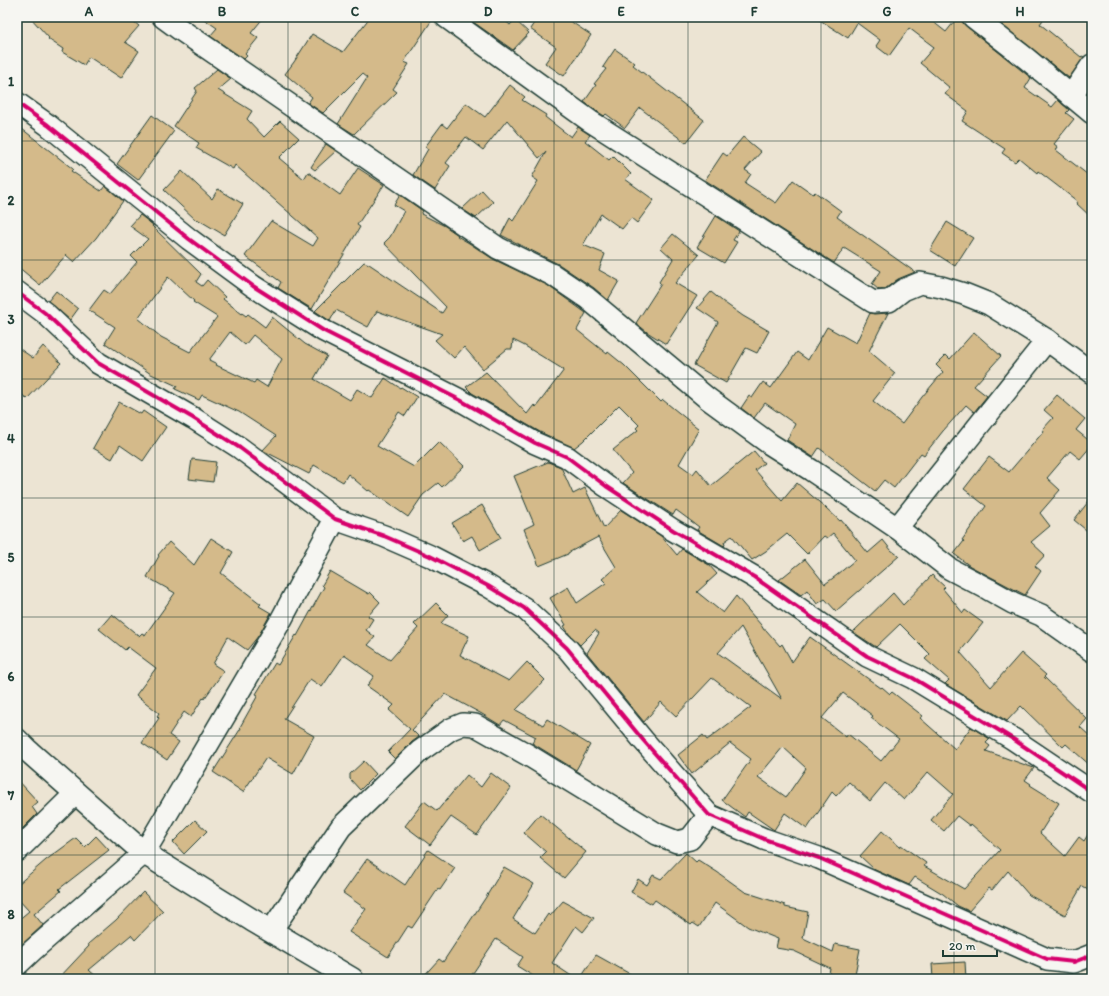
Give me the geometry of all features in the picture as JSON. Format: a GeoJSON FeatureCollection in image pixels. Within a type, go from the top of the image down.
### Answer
{"type":"FeatureCollection","features":[{"type":"Feature","properties":{"kind":"main road"},"geometry":{"type":"LineString","coordinates":[[20,750],[76,793],[144,853],[352,979]]}},
{"type":"Feature","properties":{"kind":"street"},"geometry":{"type":"LineString","coordinates":[[163,17],[498,248],[553,274],[587,298],[707,398],[770,444],[897,528],[950,569],[1013,603],[1041,615],[1092,651]]}},
{"type":"Feature","properties":{"kind":"street"},"geometry":{"type":"LineString","coordinates":[[446,17],[590,121],[873,302],[889,301],[903,290],[920,282],[964,294],[989,304],[1047,340],[1092,373]]}},
{"type":"Feature","properties":{"kind":"street"},"geometry":{"type":"LineString","coordinates":[[973,17],[1027,59],[1092,113]]}},
{"type":"Feature","properties":{"kind":"street"},"geometry":{"type":"LineString","coordinates":[[1071,96],[1092,65]]}},
{"type":"Feature","properties":{"kind":"street"},"geometry":{"type":"LineString","coordinates":[[17,103],[48,125],[189,239],[253,286],[324,331],[460,400],[535,443],[566,457],[606,486],[673,530],[754,577],[867,656],[913,678],[1013,739],[1092,792]]}},
{"type":"Feature","properties":{"kind":"street"},"geometry":{"type":"LineString","coordinates":[[17,292],[45,313],[98,363],[193,418],[240,448],[335,519],[384,536],[430,556],[488,586],[524,608],[567,648],[647,745],[709,815],[764,839],[819,858],[1047,959],[1080,965]]}},
{"type":"Feature","properties":{"kind":"street"},"geometry":{"type":"LineString","coordinates":[[897,528],[1047,340]]}},
{"type":"Feature","properties":{"kind":"street"},"geometry":{"type":"LineString","coordinates":[[17,965],[144,853],[280,622],[335,519]]}},
{"type":"Feature","properties":{"kind":"street"},"geometry":{"type":"LineString","coordinates":[[271,931],[341,827],[420,751],[451,728],[463,724],[475,725],[528,754],[657,834],[677,842],[690,839],[709,815]]}},
{"type":"Feature","properties":{"kind":"street"},"geometry":{"type":"LineString","coordinates":[[17,851],[76,793]]}},
{"type":"Feature","properties":{"kind":"building"},"geometry":{"type":"Polygon","coordinates":[[[30,17],[128,17],[139,26],[125,42],[139,51],[121,78],[89,57],[84,65],[62,52],[63,49],[48,39],[49,38],[30,17]]]}},
{"type":"Feature","properties":{"kind":"building"},"geometry":{"type":"Polygon","coordinates":[[[201,17],[264,17],[251,33],[258,38],[245,54],[247,56],[244,59],[210,36],[217,28],[201,17]]]}},
{"type":"Feature","properties":{"kind":"building"},"geometry":{"type":"Polygon","coordinates":[[[370,17],[434,17],[404,62],[409,64],[393,89],[397,92],[354,134],[338,124],[367,78],[362,74],[323,113],[308,103],[312,97],[285,74],[312,34],[343,52],[370,17]]]}},
{"type":"Feature","properties":{"kind":"building"},"geometry":{"type":"Polygon","coordinates":[[[466,17],[501,17],[510,25],[515,20],[529,33],[513,50],[466,17]]]}},
{"type":"Feature","properties":{"kind":"building"},"geometry":{"type":"Polygon","coordinates":[[[538,17],[564,17],[591,35],[564,76],[545,63],[556,47],[530,29],[538,17]]]}},
{"type":"Feature","properties":{"kind":"building"},"geometry":{"type":"Polygon","coordinates":[[[815,17],[927,17],[946,32],[958,17],[961,17],[962,22],[966,26],[1031,78],[1025,88],[1052,107],[1058,100],[1069,110],[1066,113],[1074,119],[1054,144],[1058,147],[1056,150],[1092,178],[1092,218],[1076,203],[1077,201],[1038,171],[1037,173],[1019,158],[1015,162],[1002,153],[1005,149],[962,121],[968,111],[945,94],[950,88],[920,63],[934,47],[909,28],[889,56],[876,46],[880,40],[857,23],[848,38],[815,17]]]}},
{"type":"Feature","properties":{"kind":"building"},"geometry":{"type":"Polygon","coordinates":[[[999,17],[1045,17],[1040,24],[1081,57],[1084,57],[1069,78],[996,20],[999,17]]]}},
{"type":"Feature","properties":{"kind":"building"},"geometry":{"type":"Polygon","coordinates":[[[615,49],[635,63],[633,65],[704,120],[686,143],[640,108],[625,128],[606,114],[604,116],[584,102],[596,85],[594,84],[606,69],[603,67],[615,49]]]}},
{"type":"Feature","properties":{"kind":"building"},"geometry":{"type":"Polygon","coordinates":[[[217,69],[231,79],[218,90],[252,111],[247,119],[264,137],[280,121],[299,138],[279,158],[304,179],[308,172],[340,195],[358,168],[384,185],[357,225],[360,227],[312,309],[278,288],[281,282],[245,256],[271,221],[313,246],[318,238],[235,165],[233,169],[196,148],[199,143],[174,126],[197,91],[195,88],[217,69]]]}},
{"type":"Feature","properties":{"kind":"building"},"geometry":{"type":"Polygon","coordinates":[[[510,85],[525,97],[522,100],[546,115],[545,117],[571,137],[578,127],[590,135],[585,141],[609,160],[613,156],[631,174],[625,179],[654,200],[637,223],[631,218],[622,229],[601,214],[583,245],[605,254],[599,270],[619,281],[608,300],[594,288],[560,265],[501,235],[510,218],[513,221],[538,181],[532,177],[546,152],[539,158],[507,120],[483,150],[466,137],[446,163],[450,166],[435,190],[413,175],[428,149],[425,147],[442,124],[447,128],[466,103],[485,117],[510,85]]]}},
{"type":"Feature","properties":{"kind":"building"},"geometry":{"type":"Polygon","coordinates":[[[152,115],[174,131],[138,180],[117,164],[152,115]]]}},
{"type":"Feature","properties":{"kind":"building"},"geometry":{"type":"Polygon","coordinates":[[[17,125],[73,169],[71,171],[101,191],[105,186],[123,201],[96,238],[74,262],[66,255],[40,285],[17,266],[17,125]]]}},
{"type":"Feature","properties":{"kind":"building"},"geometry":{"type":"Polygon","coordinates":[[[743,137],[761,152],[745,170],[751,174],[745,183],[776,203],[793,180],[813,194],[815,192],[841,211],[837,217],[915,272],[898,279],[885,289],[879,290],[872,284],[881,271],[844,248],[834,263],[705,180],[723,153],[727,156],[743,137]]]}},
{"type":"Feature","properties":{"kind":"building"},"geometry":{"type":"Polygon","coordinates":[[[326,144],[336,151],[315,170],[311,167],[326,144]]]}},
{"type":"Feature","properties":{"kind":"building"},"geometry":{"type":"Polygon","coordinates":[[[182,171],[212,199],[218,189],[243,204],[224,235],[197,219],[196,220],[164,190],[182,171]]]}},
{"type":"Feature","properties":{"kind":"building"},"geometry":{"type":"Polygon","coordinates":[[[482,190],[493,202],[476,218],[462,209],[482,190]]]}},
{"type":"Feature","properties":{"kind":"building"},"geometry":{"type":"Polygon","coordinates":[[[400,195],[423,211],[421,214],[445,226],[458,235],[457,236],[493,259],[547,285],[586,313],[577,330],[607,354],[608,352],[624,365],[661,402],[663,400],[699,429],[679,464],[693,474],[697,469],[711,486],[754,451],[764,463],[755,470],[782,501],[797,483],[840,521],[841,520],[868,553],[883,540],[891,550],[899,556],[836,611],[825,599],[817,604],[807,590],[801,595],[779,580],[805,559],[825,584],[855,560],[833,533],[827,538],[824,536],[807,554],[787,534],[752,560],[732,536],[724,542],[724,546],[697,530],[699,527],[676,510],[673,515],[623,483],[632,473],[613,450],[638,430],[636,428],[639,425],[619,405],[574,448],[540,432],[472,393],[466,387],[486,372],[527,414],[534,405],[536,407],[564,370],[525,346],[513,340],[512,349],[507,349],[483,369],[464,347],[454,358],[435,340],[442,334],[377,311],[368,327],[336,310],[330,321],[315,311],[364,262],[442,313],[446,307],[384,243],[390,237],[404,211],[394,205],[400,195]]]}},
{"type":"Feature","properties":{"kind":"building"},"geometry":{"type":"Polygon","coordinates":[[[140,215],[153,225],[152,226],[201,274],[196,282],[202,286],[207,280],[225,297],[223,299],[242,314],[246,316],[248,314],[265,327],[272,317],[305,344],[327,356],[314,379],[350,400],[357,389],[372,398],[385,378],[417,397],[405,416],[399,412],[377,446],[414,467],[439,442],[464,466],[442,487],[438,483],[423,495],[408,517],[369,490],[368,491],[348,474],[343,482],[314,465],[309,474],[264,451],[263,450],[276,436],[239,412],[202,395],[199,400],[175,389],[177,386],[151,374],[105,343],[115,327],[89,310],[104,290],[110,294],[137,262],[131,256],[148,239],[130,226],[140,215]],[[168,277],[138,318],[161,337],[190,352],[217,317],[193,302],[194,301],[168,277]],[[230,332],[209,360],[217,364],[216,365],[254,383],[256,380],[267,387],[282,359],[253,335],[245,345],[230,332]]]}},
{"type":"Feature","properties":{"kind":"building"},"geometry":{"type":"Polygon","coordinates":[[[716,216],[739,231],[733,240],[737,242],[724,263],[697,247],[716,216]]]}},
{"type":"Feature","properties":{"kind":"building"},"geometry":{"type":"Polygon","coordinates":[[[947,222],[973,238],[955,266],[930,250],[947,222]]]}},
{"type":"Feature","properties":{"kind":"building"},"geometry":{"type":"Polygon","coordinates":[[[673,234],[699,255],[675,283],[697,296],[666,344],[636,323],[661,284],[659,282],[673,259],[661,248],[673,234]]]}},
{"type":"Feature","properties":{"kind":"building"},"geometry":{"type":"Polygon","coordinates":[[[56,291],[78,309],[70,320],[48,301],[56,291]]]}},
{"type":"Feature","properties":{"kind":"building"},"geometry":{"type":"Polygon","coordinates":[[[711,292],[743,316],[769,331],[757,353],[746,348],[726,383],[694,365],[718,322],[697,308],[711,292]]]}},
{"type":"Feature","properties":{"kind":"building"},"geometry":{"type":"Polygon","coordinates":[[[870,313],[888,313],[869,351],[895,373],[873,401],[902,424],[943,372],[936,365],[946,355],[950,359],[974,332],[1001,356],[974,386],[987,396],[974,412],[966,405],[924,455],[921,453],[894,488],[884,480],[875,491],[819,448],[813,457],[787,440],[795,424],[765,403],[754,418],[741,408],[749,396],[752,398],[763,382],[771,388],[797,352],[808,360],[827,327],[856,343],[870,313]]]}},
{"type":"Feature","properties":{"kind":"building"},"geometry":{"type":"Polygon","coordinates":[[[43,346],[61,363],[27,399],[17,390],[17,347],[33,358],[43,346]]]}},
{"type":"Feature","properties":{"kind":"building"},"geometry":{"type":"Polygon","coordinates":[[[1057,395],[1085,419],[1076,430],[1092,443],[1092,445],[1080,459],[1070,451],[1047,478],[1060,490],[1040,513],[1050,526],[1031,542],[1045,555],[1035,566],[1041,571],[1025,595],[970,566],[954,554],[986,506],[964,489],[989,457],[1009,472],[1044,431],[1043,429],[1053,418],[1044,410],[1057,395]]]}},
{"type":"Feature","properties":{"kind":"building"},"geometry":{"type":"Polygon","coordinates":[[[119,402],[141,414],[143,411],[166,427],[143,461],[120,445],[112,459],[93,448],[119,402]]]}},
{"type":"Feature","properties":{"kind":"building"},"geometry":{"type":"Polygon","coordinates":[[[192,459],[216,462],[213,482],[189,479],[192,459]]]}},
{"type":"Feature","properties":{"kind":"building"},"geometry":{"type":"Polygon","coordinates":[[[548,462],[561,467],[573,494],[585,488],[604,528],[621,510],[661,536],[677,555],[682,549],[709,565],[717,574],[697,592],[723,613],[736,596],[764,630],[766,630],[780,646],[782,644],[792,662],[810,637],[881,688],[882,687],[890,694],[892,692],[923,716],[920,718],[955,749],[971,727],[990,739],[986,743],[990,746],[986,751],[1034,768],[1025,780],[1031,784],[1030,785],[1059,803],[1040,833],[1065,856],[1079,837],[1084,841],[1092,828],[1092,893],[1082,886],[1065,915],[1029,895],[1008,871],[992,890],[989,888],[969,911],[958,906],[943,894],[915,877],[909,885],[875,870],[860,856],[882,831],[900,847],[901,845],[926,863],[924,866],[964,889],[1000,850],[971,824],[970,826],[957,816],[944,831],[931,820],[953,794],[928,772],[904,800],[885,783],[870,801],[849,782],[836,796],[832,792],[807,829],[785,813],[774,830],[748,812],[745,817],[722,800],[751,759],[730,743],[692,774],[678,755],[703,735],[707,740],[751,707],[712,678],[676,716],[661,702],[644,722],[587,653],[599,633],[595,630],[580,645],[569,634],[564,626],[566,625],[550,598],[568,587],[577,603],[606,583],[602,579],[616,567],[598,537],[568,554],[539,566],[524,529],[534,524],[514,476],[548,462]],[[741,627],[718,653],[782,699],[741,627]],[[843,693],[822,718],[846,737],[848,734],[881,761],[899,739],[871,718],[873,716],[843,693]],[[783,747],[758,777],[786,797],[806,768],[783,747]]]}},
{"type":"Feature","properties":{"kind":"building"},"geometry":{"type":"Polygon","coordinates":[[[1092,497],[1092,535],[1074,520],[1092,497]]]}},
{"type":"Feature","properties":{"kind":"building"},"geometry":{"type":"Polygon","coordinates":[[[482,505],[501,538],[480,550],[472,536],[463,541],[452,523],[482,505]]]}},
{"type":"Feature","properties":{"kind":"building"},"geometry":{"type":"Polygon","coordinates":[[[211,538],[233,552],[221,573],[261,604],[259,606],[271,613],[259,635],[247,650],[228,637],[213,664],[224,671],[204,699],[203,698],[191,717],[184,712],[169,735],[179,742],[167,760],[142,743],[159,718],[157,716],[159,713],[136,695],[156,668],[128,647],[125,650],[99,629],[112,614],[139,636],[142,633],[145,635],[175,593],[147,577],[159,556],[158,555],[169,542],[194,565],[211,538]]]}},
{"type":"Feature","properties":{"kind":"building"},"geometry":{"type":"Polygon","coordinates":[[[330,571],[369,594],[370,592],[380,602],[368,616],[373,619],[366,630],[375,637],[368,645],[390,660],[418,628],[414,624],[436,603],[448,615],[441,623],[469,636],[460,655],[509,681],[527,662],[545,680],[516,710],[543,725],[547,719],[590,745],[576,770],[532,743],[536,737],[504,720],[500,725],[445,694],[412,730],[419,737],[395,759],[388,752],[410,729],[389,710],[394,705],[367,686],[374,676],[344,655],[322,687],[310,679],[284,719],[314,736],[293,774],[266,758],[243,792],[213,772],[241,728],[240,727],[258,695],[256,694],[275,663],[278,665],[296,635],[297,636],[324,587],[322,585],[330,571]]]}},
{"type":"Feature","properties":{"kind":"building"},"geometry":{"type":"Polygon","coordinates":[[[932,575],[945,587],[943,589],[963,613],[965,610],[983,623],[960,652],[991,687],[1021,653],[1046,675],[1044,677],[1087,719],[1080,727],[1092,738],[1092,767],[1066,744],[1063,747],[1021,706],[1007,721],[945,684],[949,680],[925,659],[930,654],[900,624],[876,647],[853,632],[893,593],[903,605],[932,575]]]}},
{"type":"Feature","properties":{"kind":"building"},"geometry":{"type":"Polygon","coordinates":[[[364,761],[376,774],[360,790],[350,779],[350,774],[364,761]]]}},
{"type":"Feature","properties":{"kind":"building"},"geometry":{"type":"Polygon","coordinates":[[[491,773],[511,788],[477,835],[451,817],[430,845],[405,826],[424,801],[437,811],[467,775],[481,787],[491,773]]]}},
{"type":"Feature","properties":{"kind":"building"},"geometry":{"type":"Polygon","coordinates":[[[17,779],[38,802],[32,807],[37,814],[17,834],[17,779]]]}},
{"type":"Feature","properties":{"kind":"building"},"geometry":{"type":"Polygon","coordinates":[[[540,814],[586,852],[564,878],[540,858],[546,852],[524,833],[540,814]]]}},
{"type":"Feature","properties":{"kind":"building"},"geometry":{"type":"Polygon","coordinates":[[[195,820],[207,831],[184,854],[173,842],[195,820]]]}},
{"type":"Feature","properties":{"kind":"building"},"geometry":{"type":"Polygon","coordinates":[[[96,836],[109,850],[59,889],[61,891],[34,914],[43,925],[17,949],[17,921],[29,911],[17,898],[17,885],[46,860],[76,838],[85,847],[96,836]]]}},
{"type":"Feature","properties":{"kind":"building"},"geometry":{"type":"Polygon","coordinates":[[[428,850],[455,868],[440,890],[438,889],[412,928],[408,926],[388,957],[349,932],[366,909],[343,893],[367,859],[405,885],[428,850]]]}},
{"type":"Feature","properties":{"kind":"building"},"geometry":{"type":"Polygon","coordinates":[[[686,853],[696,862],[698,860],[745,892],[785,905],[785,907],[808,912],[803,938],[833,952],[835,944],[860,949],[854,979],[828,979],[830,968],[794,951],[776,948],[778,939],[748,927],[715,903],[699,927],[693,923],[691,925],[655,900],[652,904],[631,892],[638,879],[647,885],[653,875],[661,879],[686,853]]]}},
{"type":"Feature","properties":{"kind":"building"},"geometry":{"type":"Polygon","coordinates":[[[504,867],[534,884],[513,919],[535,933],[548,914],[550,916],[563,901],[594,918],[583,932],[576,926],[552,963],[576,979],[538,979],[517,966],[523,957],[496,939],[469,979],[421,979],[439,959],[443,962],[504,867]]]}},
{"type":"Feature","properties":{"kind":"building"},"geometry":{"type":"Polygon","coordinates":[[[143,892],[163,911],[135,940],[131,935],[89,970],[99,979],[58,979],[89,946],[88,944],[116,920],[143,892]]]}},
{"type":"Feature","properties":{"kind":"building"},"geometry":{"type":"Polygon","coordinates":[[[596,955],[639,979],[580,979],[596,955]]]}},
{"type":"Feature","properties":{"kind":"building"},"geometry":{"type":"Polygon","coordinates":[[[965,962],[966,979],[933,979],[932,964],[965,962]]]}},
{"type":"Feature","properties":{"kind":"cycle path"},"geometry":{"type":"LineString","coordinates":[[17,103],[48,125],[189,239],[253,286],[324,331],[460,400],[535,443],[567,457],[606,486],[673,530],[754,577],[867,656],[913,678],[1013,739],[1092,792]]}},
{"type":"Feature","properties":{"kind":"cycle path"},"geometry":{"type":"LineString","coordinates":[[17,292],[45,313],[98,363],[193,418],[240,448],[335,519],[384,536],[430,556],[488,586],[524,608],[567,648],[643,740],[709,815],[764,839],[819,858],[1047,959],[1074,962],[1092,955]]}}]}
